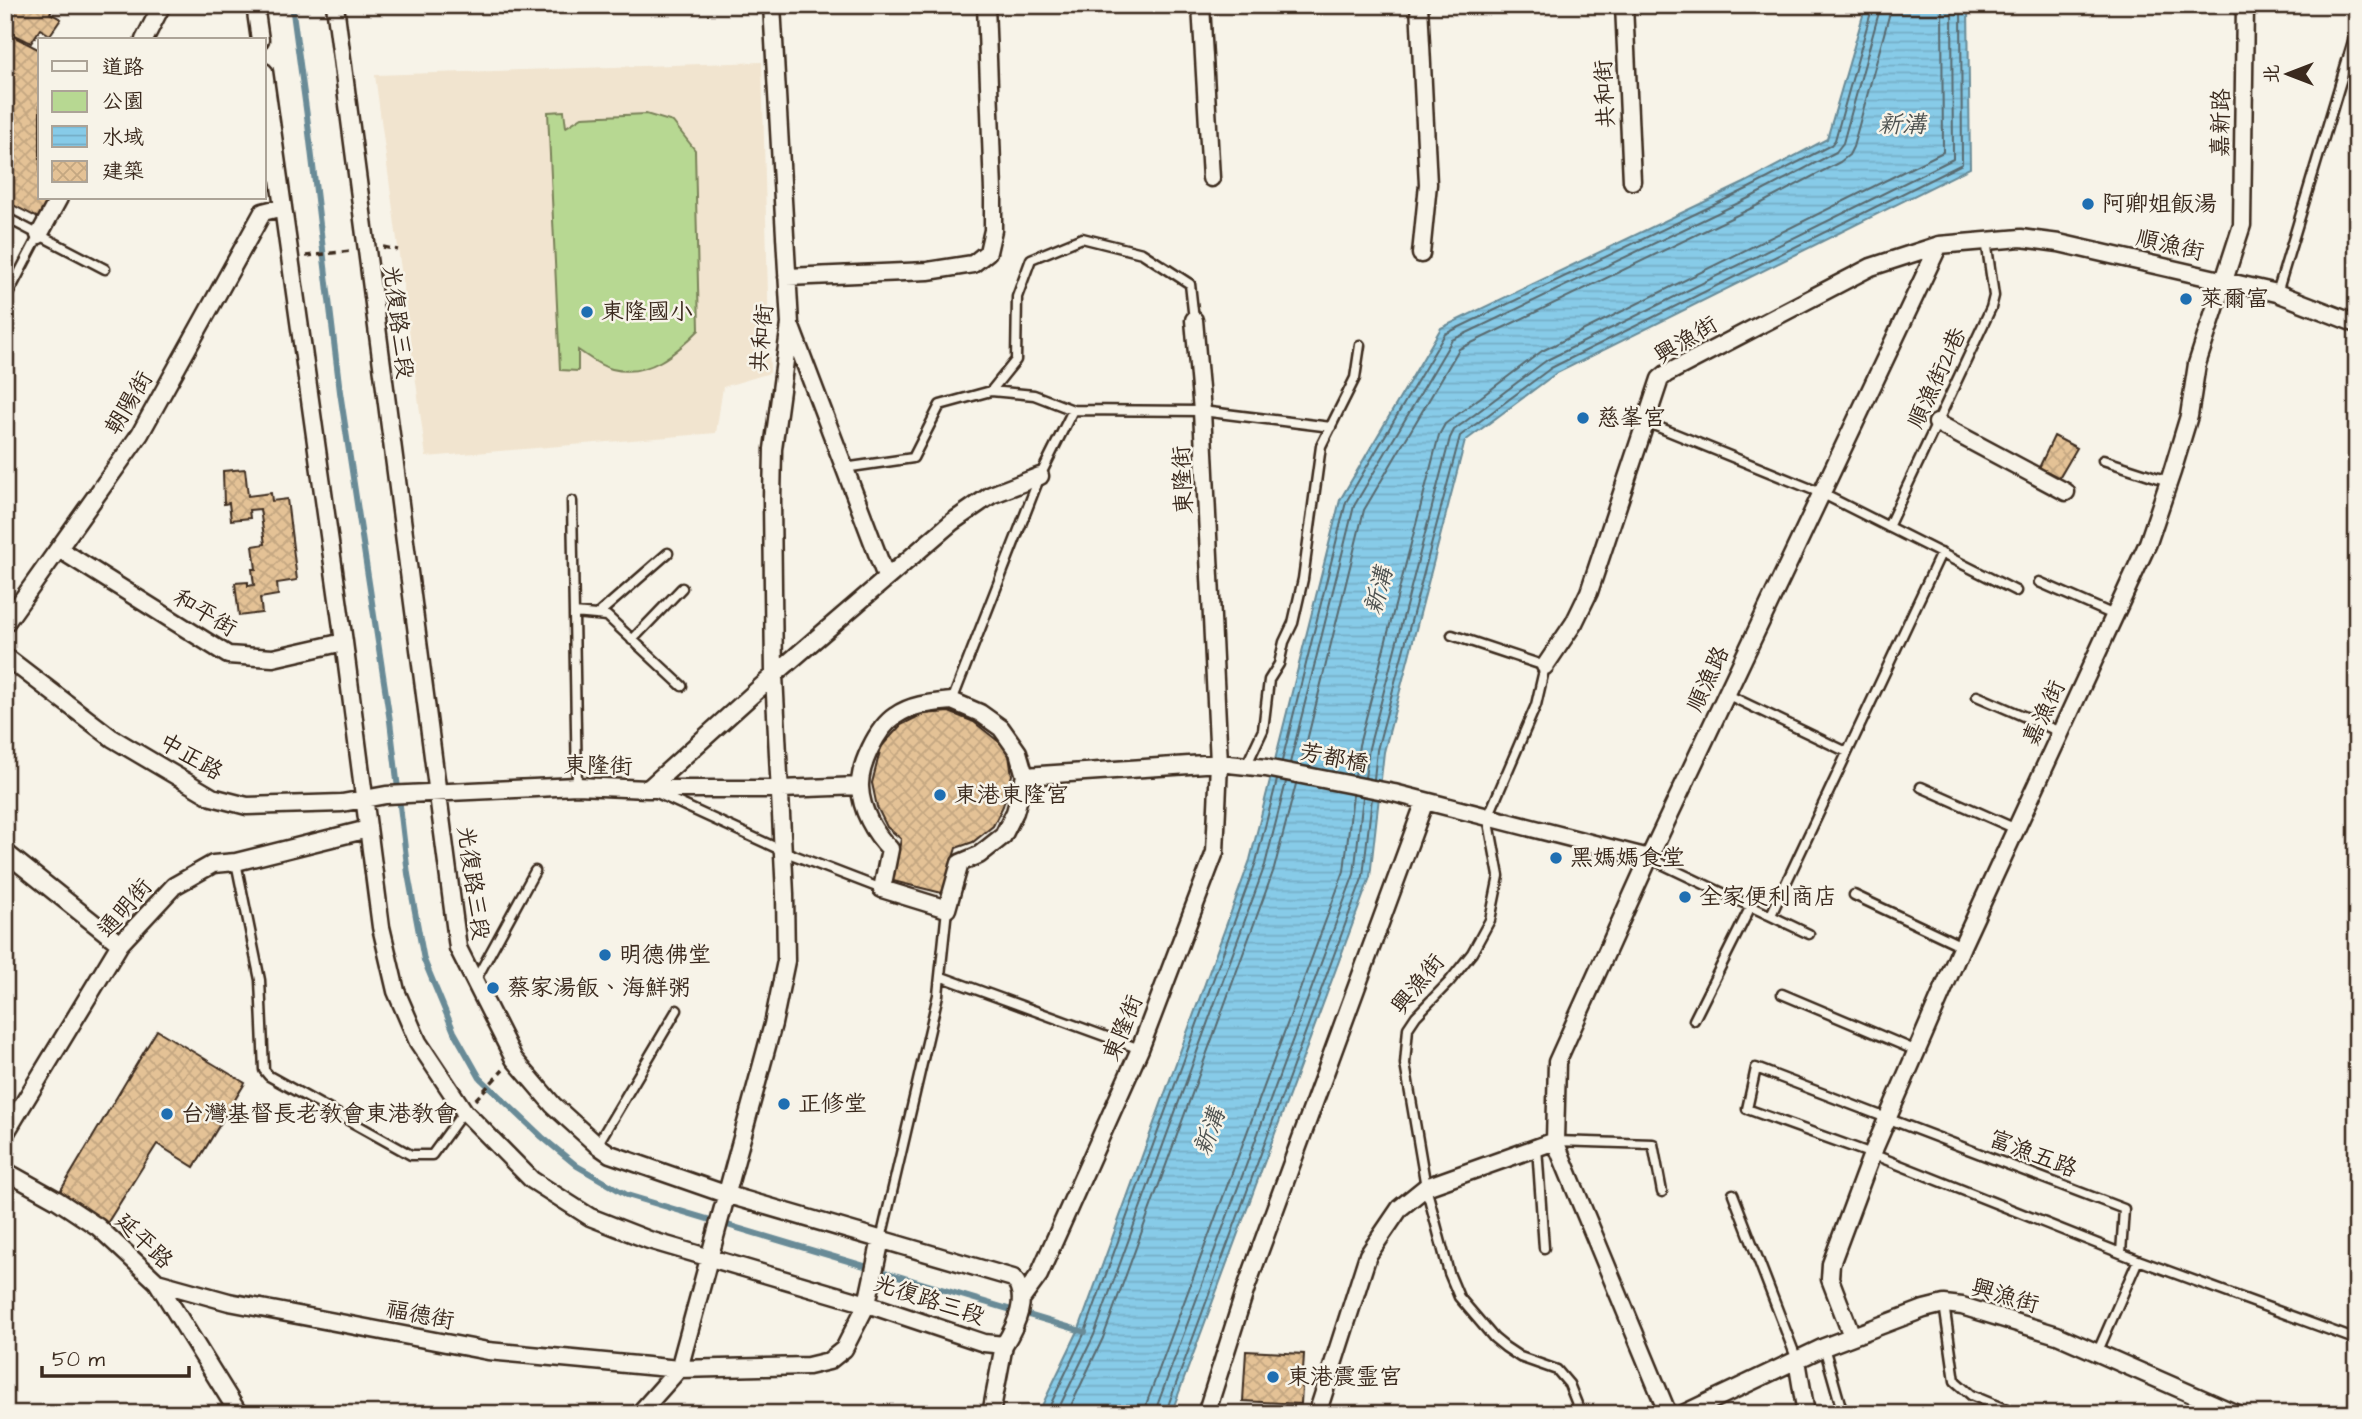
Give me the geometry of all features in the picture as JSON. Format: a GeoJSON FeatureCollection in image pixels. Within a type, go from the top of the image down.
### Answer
{"type":"FeatureCollection","features":[{"type":"Feature","properties":{"kind":"street"},"geometry":{"type":"LineString","coordinates":[[145,38],[163,5]]}},
{"type":"Feature","properties":{"kind":"street"},"geometry":{"type":"LineString","coordinates":[[255,5],[260,38]]}},
{"type":"Feature","properties":{"kind":"street","name":"光復路三段"},"geometry":{"type":"LineString","coordinates":[[266,86],[381,927],[396,991],[418,1042],[464,1111],[532,1180],[590,1217],[649,1240],[867,1304],[984,1343],[1008,1340],[1023,1297],[1020,1286],[1013,1279],[881,1239],[723,1200],[610,1154],[553,1105],[514,1059],[474,984],[458,948],[335,5]]}},
{"type":"Feature","properties":{"kind":"street","name":"共和街"},"geometry":{"type":"LineString","coordinates":[[772,5],[790,324],[773,449],[774,675],[780,789]]}},
{"type":"Feature","properties":{"kind":"street"},"geometry":{"type":"LineString","coordinates":[[787,277],[928,271],[973,264],[988,252],[993,230],[993,191],[986,5]]}},
{"type":"Feature","properties":{"kind":"street"},"geometry":{"type":"LineString","coordinates":[[1201,5],[1212,178]]}},
{"type":"Feature","properties":{"kind":"street"},"geometry":{"type":"LineString","coordinates":[[1419,5],[1428,184],[1421,254]]}},
{"type":"Feature","properties":{"kind":"street","name":"共和街"},"geometry":{"type":"LineString","coordinates":[[1624,5],[1632,181]]}},
{"type":"Feature","properties":{"kind":"street","name":"嘉新路"},"geometry":{"type":"LineString","coordinates":[[2226,281],[2242,225],[2245,5]]}},
{"type":"Feature","properties":{"kind":"street"},"geometry":{"type":"LineString","coordinates":[[39,235],[58,200]]}},
{"type":"Feature","properties":{"kind":"street","name":"朝陽街"},"geometry":{"type":"LineString","coordinates":[[5,624],[140,434],[263,212],[283,207]]}},
{"type":"Feature","properties":{"kind":"street","name":"順漁街"},"geometry":{"type":"LineString","coordinates":[[1939,245],[2021,238],[2059,243],[2277,293],[2357,324]]}},
{"type":"Feature","properties":{"kind":"street","name":"興漁街"},"geometry":{"type":"LineString","coordinates":[[1545,666],[1574,623],[1589,592],[1660,379],[1871,267],[1939,245]]}},
{"type":"Feature","properties":{"kind":"street","name":"順漁路"},"geometry":{"type":"LineString","coordinates":[[1555,1142],[1557,1062],[1648,858],[1939,245]]}},
{"type":"Feature","properties":{"kind":"street","name":"嘉漁街"},"geometry":{"type":"LineString","coordinates":[[1852,1336],[1829,1279],[1830,1264],[1872,1154],[1962,946],[2147,543],[2189,416],[2197,364],[2226,281]]}},
{"type":"Feature","properties":{"kind":"street","name":"東隆街"},"geometry":{"type":"LineString","coordinates":[[1023,1297],[1039,1275],[1140,1049],[1215,852],[1219,763],[1202,411],[1194,320]]}},
{"type":"Feature","properties":{"kind":"street"},"geometry":{"type":"LineString","coordinates":[[790,324],[886,577]]}},
{"type":"Feature","properties":{"kind":"street"},"geometry":{"type":"LineString","coordinates":[[1937,423],[2066,492]]}},
{"type":"Feature","properties":{"kind":"street"},"geometry":{"type":"LineString","coordinates":[[648,789],[774,675],[952,522],[991,495],[1040,476]]}},
{"type":"Feature","properties":{"kind":"street","name":"和平街"},"geometry":{"type":"LineString","coordinates":[[59,549],[228,655],[273,658],[344,642]]}},
{"type":"Feature","properties":{"kind":"street","name":"中正路"},"geometry":{"type":"LineString","coordinates":[[5,656],[112,738],[212,797],[247,806],[274,806],[342,803],[414,793]]}},
{"type":"Feature","properties":{"kind":"street"},"geometry":{"type":"LineString","coordinates":[[952,701],[980,713],[1001,728],[1018,752],[1025,776],[1015,812],[1003,836],[979,855],[960,863],[947,909],[882,889],[890,849],[878,836],[866,814],[860,786],[871,743],[894,716],[921,704],[952,701]]}},
{"type":"Feature","properties":{"kind":"street"},"geometry":{"type":"LineString","coordinates":[[1025,776],[1219,763]]}},
{"type":"Feature","properties":{"kind":"street","name":"芳都橋"},"geometry":{"type":"LineString","coordinates":[[1219,763],[1265,768],[1425,800]]}},
{"type":"Feature","properties":{"kind":"street","name":"東隆街"},"geometry":{"type":"LineString","coordinates":[[414,793],[577,786],[648,789],[860,786]]}},
{"type":"Feature","properties":{"kind":"street"},"geometry":{"type":"LineString","coordinates":[[639,1414],[679,1369],[773,1024],[786,961],[780,789]]}},
{"type":"Feature","properties":{"kind":"street"},"geometry":{"type":"LineString","coordinates":[[1206,1414],[1246,1288],[1425,800],[1648,858]]}},
{"type":"Feature","properties":{"kind":"street","name":"通明街"},"geometry":{"type":"LineString","coordinates":[[5,1134],[120,944],[174,886],[213,864],[236,862],[368,829]]}},
{"type":"Feature","properties":{"kind":"street"},"geometry":{"type":"LineString","coordinates":[[5,852],[120,944]]}},
{"type":"Feature","properties":{"kind":"street"},"geometry":{"type":"LineString","coordinates":[[1317,1414],[1368,1255],[1400,1208],[1426,1187],[1555,1142],[1668,1414]]}},
{"type":"Feature","properties":{"kind":"street","name":"延平路"},"geometry":{"type":"LineString","coordinates":[[5,1171],[57,1199],[98,1227],[157,1282],[239,1414]]}},
{"type":"Feature","properties":{"kind":"street","name":"福德街"},"geometry":{"type":"LineString","coordinates":[[157,1282],[229,1302],[488,1351],[679,1369],[808,1366],[829,1361],[844,1349],[867,1304],[881,1239]]}},
{"type":"Feature","properties":{"kind":"street","name":"興漁街"},"geometry":{"type":"LineString","coordinates":[[1683,1414],[1824,1347],[1944,1304],[1962,1306],[2057,1335],[2237,1414]]}},
{"type":"Feature","properties":{"kind":"street"},"geometry":{"type":"LineString","coordinates":[[991,1414],[1008,1340]]}},
{"type":"Feature","properties":{"kind":"street"},"geometry":{"type":"LineString","coordinates":[[1797,1360],[1806,1414]]}},
{"type":"Feature","properties":{"kind":"lane"},"geometry":{"type":"LineString","coordinates":[[2277,293],[2357,28]]}},
{"type":"Feature","properties":{"kind":"lane"},"geometry":{"type":"LineString","coordinates":[[5,217],[105,269]]}},
{"type":"Feature","properties":{"kind":"lane"},"geometry":{"type":"LineString","coordinates":[[5,300],[39,235]]}},
{"type":"Feature","properties":{"kind":"lane"},"geometry":{"type":"LineString","coordinates":[[991,391],[1016,360],[1017,297],[1031,259],[1082,238],[1142,253],[1190,284],[1194,320]]}},
{"type":"Feature","properties":{"kind":"lane","name":"順漁街21巷"},"geometry":{"type":"LineString","coordinates":[[1888,527],[1991,308],[1994,296],[1986,240]]}},
{"type":"Feature","properties":{"kind":"lane"},"geometry":{"type":"LineString","coordinates":[[1246,766],[1263,730],[1269,680],[1279,664],[1284,642],[1293,623],[1303,579],[1321,446],[1355,378],[1360,345]]}},
{"type":"Feature","properties":{"kind":"lane"},"geometry":{"type":"LineString","coordinates":[[844,468],[913,458],[940,405],[991,391],[1034,395],[1073,410],[1202,411],[1331,427]]}},
{"type":"Feature","properties":{"kind":"lane"},"geometry":{"type":"LineString","coordinates":[[952,701],[1040,476],[1073,410]]}},
{"type":"Feature","properties":{"kind":"lane"},"geometry":{"type":"LineString","coordinates":[[1646,422],[1821,494],[2016,591]]}},
{"type":"Feature","properties":{"kind":"lane"},"geometry":{"type":"LineString","coordinates":[[2103,460],[2168,481]]}},
{"type":"Feature","properties":{"kind":"lane"},"geometry":{"type":"LineString","coordinates":[[572,501],[577,786]]}},
{"type":"Feature","properties":{"kind":"lane"},"geometry":{"type":"LineString","coordinates":[[597,615],[668,553]]}},
{"type":"Feature","properties":{"kind":"lane"},"geometry":{"type":"LineString","coordinates":[[1771,915],[1941,553]]}},
{"type":"Feature","properties":{"kind":"lane"},"geometry":{"type":"LineString","coordinates":[[2039,582],[2114,615]]}},
{"type":"Feature","properties":{"kind":"lane"},"geometry":{"type":"LineString","coordinates":[[632,640],[682,589]]}},
{"type":"Feature","properties":{"kind":"lane"},"geometry":{"type":"LineString","coordinates":[[574,613],[607,616],[682,686]]}},
{"type":"Feature","properties":{"kind":"lane"},"geometry":{"type":"LineString","coordinates":[[1452,635],[1545,666],[1536,705],[1488,817]]}},
{"type":"Feature","properties":{"kind":"lane"},"geometry":{"type":"LineString","coordinates":[[1726,694],[1847,752]]}},
{"type":"Feature","properties":{"kind":"lane"},"geometry":{"type":"LineString","coordinates":[[1977,696],[2060,732]]}},
{"type":"Feature","properties":{"kind":"lane"},"geometry":{"type":"LineString","coordinates":[[1921,787],[2016,829]]}},
{"type":"Feature","properties":{"kind":"lane"},"geometry":{"type":"LineString","coordinates":[[648,789],[783,851],[882,889]]}},
{"type":"Feature","properties":{"kind":"lane","name":"興漁街"},"geometry":{"type":"LineString","coordinates":[[1488,817],[1499,876],[1490,920],[1472,953],[1408,1028],[1405,1064],[1426,1187],[1449,1273],[1459,1297],[1505,1347],[1520,1357],[1557,1370],[1569,1384],[1581,1414]]}},
{"type":"Feature","properties":{"kind":"lane"},"geometry":{"type":"LineString","coordinates":[[1648,858],[1809,934]]}},
{"type":"Feature","properties":{"kind":"lane"},"geometry":{"type":"LineString","coordinates":[[236,862],[260,980],[264,1070],[269,1076],[411,1155],[432,1155],[464,1111]]}},
{"type":"Feature","properties":{"kind":"lane"},"geometry":{"type":"LineString","coordinates":[[474,984],[534,871]]}},
{"type":"Feature","properties":{"kind":"lane"},"geometry":{"type":"LineString","coordinates":[[1854,895],[1962,946]]}},
{"type":"Feature","properties":{"kind":"lane"},"geometry":{"type":"LineString","coordinates":[[1694,1020],[1751,906]]}},
{"type":"Feature","properties":{"kind":"lane"},"geometry":{"type":"LineString","coordinates":[[881,1239],[942,976],[947,909]]}},
{"type":"Feature","properties":{"kind":"lane"},"geometry":{"type":"LineString","coordinates":[[942,976],[1140,1049]]}},
{"type":"Feature","properties":{"kind":"lane"},"geometry":{"type":"LineString","coordinates":[[1782,994],[1917,1051]]}},
{"type":"Feature","properties":{"kind":"lane"},"geometry":{"type":"LineString","coordinates":[[597,1145],[677,1010]]}},
{"type":"Feature","properties":{"kind":"lane"},"geometry":{"type":"LineString","coordinates":[[1888,1119],[1756,1068],[1746,1109],[1872,1154],[2138,1260],[2357,1340]]}},
{"type":"Feature","properties":{"kind":"lane","name":"富漁五路"},"geometry":{"type":"LineString","coordinates":[[1888,1119],[2124,1209],[2121,1253]]}},
{"type":"Feature","properties":{"kind":"lane"},"geometry":{"type":"LineString","coordinates":[[1555,1142],[1653,1144],[1662,1192]]}},
{"type":"Feature","properties":{"kind":"lane"},"geometry":{"type":"LineString","coordinates":[[1537,1147],[1544,1248]]}},
{"type":"Feature","properties":{"kind":"lane"},"geometry":{"type":"LineString","coordinates":[[1733,1194],[1797,1360]]}},
{"type":"Feature","properties":{"kind":"lane"},"geometry":{"type":"LineString","coordinates":[[2098,1351],[2138,1260]]}},
{"type":"Feature","properties":{"kind":"lane"},"geometry":{"type":"LineString","coordinates":[[1944,1304],[1955,1381],[1971,1395],[2017,1414]]}},
{"type":"Feature","properties":{"kind":"lane"},"geometry":{"type":"LineString","coordinates":[[1824,1347],[1843,1414]]}},
{"type":"Feature","properties":{"kind":"path"},"geometry":{"type":"LineString","coordinates":[[381,246],[398,250]]}},
{"type":"Feature","properties":{"kind":"path"},"geometry":{"type":"LineString","coordinates":[[317,255],[352,250]]}},
{"type":"Feature","properties":{"kind":"path"},"geometry":{"type":"LineString","coordinates":[[464,1111],[514,1059]]}},
{"type":"Feature","properties":{"kind":"shaded area","name":"東隆國小"},"geometry":{"type":"Polygon","coordinates":[[[762,62],[770,373],[723,387],[716,433],[426,457],[375,75],[762,62]]]}},
{"type":"Feature","properties":{"kind":"green space"},"geometry":{"type":"Polygon","coordinates":[[[564,111],[566,127],[582,117],[646,114],[673,122],[695,150],[699,330],[671,355],[649,367],[625,371],[612,369],[598,364],[578,350],[578,371],[560,370],[548,112],[564,111]]]}},
{"type":"Feature","properties":{"kind":"water","name":"新溝"},"geometry":{"type":"Polygon","coordinates":[[[1866,5],[1968,5],[1970,168],[1555,374],[1465,441],[1384,752],[1370,877],[1171,1414],[1038,1414],[1079,1329],[1250,860],[1340,500],[1441,328],[1744,183],[1827,139],[1866,5]]]}},
{"type":"Feature","properties":{"kind":"building"},"geometry":{"type":"Polygon","coordinates":[[[5,5],[54,5],[50,13],[61,19],[50,35],[40,29],[31,43],[5,30],[5,5]]]}},
{"type":"Feature","properties":{"kind":"building"},"geometry":{"type":"Polygon","coordinates":[[[5,32],[38,49],[38,200],[48,200],[38,218],[5,201],[5,32]]]}},
{"type":"Feature","properties":{"kind":"building"},"geometry":{"type":"Polygon","coordinates":[[[2054,436],[2077,448],[2057,482],[2038,470],[2054,436]]]}},
{"type":"Feature","properties":{"kind":"building"},"geometry":{"type":"Polygon","coordinates":[[[245,469],[248,496],[271,493],[272,501],[287,499],[297,580],[277,583],[278,595],[260,598],[262,613],[239,616],[235,583],[248,582],[248,586],[254,585],[252,569],[256,569],[253,546],[265,544],[260,509],[249,510],[250,518],[231,520],[229,503],[224,504],[223,471],[245,469]]]}},
{"type":"Feature","properties":{"kind":"building","name":"東港東隆宮"},"geometry":{"type":"Polygon","coordinates":[[[949,712],[974,722],[1008,749],[1012,775],[1003,806],[993,826],[973,842],[956,848],[942,893],[893,881],[901,839],[887,827],[877,807],[872,783],[881,747],[901,725],[923,714],[949,712]]]}},
{"type":"Feature","properties":{"kind":"building","name":"台灣基督長老教會東港教會"},"geometry":{"type":"Polygon","coordinates":[[[157,1030],[245,1083],[194,1167],[157,1144],[106,1225],[58,1195],[157,1030]]]}},
{"type":"Feature","properties":{"kind":"building","name":"東港震霊宮"},"geometry":{"type":"Polygon","coordinates":[[[1246,1351],[1304,1354],[1301,1404],[1243,1401],[1246,1351]]]}},
{"type":"Feature","properties":{"kind":"waterway"},"geometry":{"type":"LineString","coordinates":[[292,5],[340,392],[390,721],[408,874],[424,960],[454,1032],[480,1078],[577,1166],[627,1195],[1085,1332]]}},
{"type":"Feature","properties":{"kind":"place","name":"阿卿姐飯湯"},"geometry":{"type":"Point","coordinates":[2088,204]}},
{"type":"Feature","properties":{"kind":"place","name":"萊爾富"},"geometry":{"type":"Point","coordinates":[2186,299]}},
{"type":"Feature","properties":{"kind":"place","name":"東隆國小"},"geometry":{"type":"Point","coordinates":[587,312]}},
{"type":"Feature","properties":{"kind":"place","name":"慈峯宮"},"geometry":{"type":"Point","coordinates":[1583,418]}},
{"type":"Feature","properties":{"kind":"place","name":"東港東隆宮"},"geometry":{"type":"Point","coordinates":[940,795]}},
{"type":"Feature","properties":{"kind":"place","name":"黑媽媽食堂"},"geometry":{"type":"Point","coordinates":[1556,858]}},
{"type":"Feature","properties":{"kind":"place","name":"全家便利商店"},"geometry":{"type":"Point","coordinates":[1685,897]}},
{"type":"Feature","properties":{"kind":"place","name":"明德佛堂"},"geometry":{"type":"Point","coordinates":[605,955]}},
{"type":"Feature","properties":{"kind":"place","name":"蔡家湯飯、海鮮粥"},"geometry":{"type":"Point","coordinates":[493,988]}},
{"type":"Feature","properties":{"kind":"place","name":"正修堂"},"geometry":{"type":"Point","coordinates":[784,1104]}},
{"type":"Feature","properties":{"kind":"place","name":"台灣基督長老教會東港教會"},"geometry":{"type":"Point","coordinates":[167,1114]}},
{"type":"Feature","properties":{"kind":"place","name":"東港震霊宮"},"geometry":{"type":"Point","coordinates":[1273,1377]}}]}
